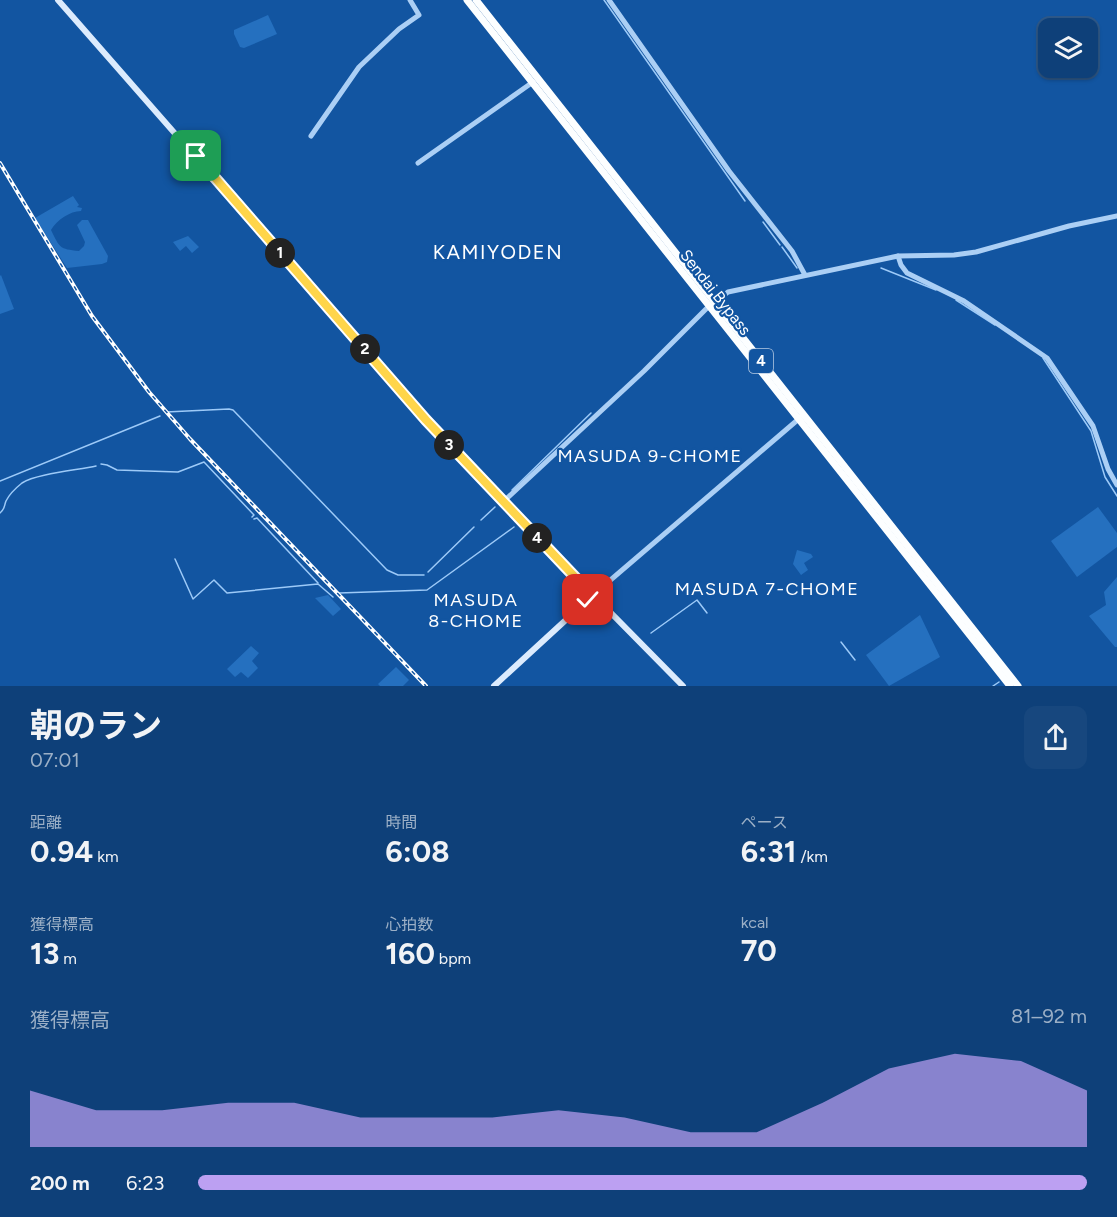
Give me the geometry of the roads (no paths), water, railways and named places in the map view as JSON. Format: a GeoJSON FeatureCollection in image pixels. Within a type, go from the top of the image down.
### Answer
{"type":"FeatureCollection","features":[{"type":"Feature","properties":{"kind":"highway","name":"Sendai Bypass"},"geometry":{"type":"LineString","coordinates":[[467,0],[712,304]]}},
{"type":"Feature","properties":{"kind":"highway","name":"Sendai Bypass"},"geometry":{"type":"LineString","coordinates":[[476,0],[1010,686]]}},
{"type":"Feature","properties":{"kind":"highway","name":"Sendai Bypass"},"geometry":{"type":"LineString","coordinates":[[801,417],[1018,686]]}},
{"type":"Feature","properties":{"kind":"main road"},"geometry":{"type":"LineString","coordinates":[[58,0],[426,420],[593,596],[683,686]]}},
{"type":"Feature","properties":{"kind":"main road"},"geometry":{"type":"LineString","coordinates":[[494,686],[593,596]]}},
{"type":"Feature","properties":{"kind":"street"},"geometry":{"type":"LineString","coordinates":[[311,136],[359,67],[399,29],[419,15],[410,0]]}},
{"type":"Feature","properties":{"kind":"street"},"geometry":{"type":"LineString","coordinates":[[609,0],[729,171],[792,251],[805,275]]}},
{"type":"Feature","properties":{"kind":"street"},"geometry":{"type":"LineString","coordinates":[[418,164],[533,82]]}},
{"type":"Feature","properties":{"kind":"street"},"geometry":{"type":"LineString","coordinates":[[503,502],[644,371],[712,304],[728,292],[898,256],[966,254],[1069,226],[1117,216]]}},
{"type":"Feature","properties":{"kind":"street"},"geometry":{"type":"LineString","coordinates":[[898,256],[907,273],[964,301],[1047,358],[1095,430],[1108,470],[1117,485]]}},
{"type":"Feature","properties":{"kind":"street"},"geometry":{"type":"LineString","coordinates":[[593,596],[801,417]]}},
{"type":"Feature","properties":{"kind":"waterway"},"geometry":{"type":"LineString","coordinates":[[604,0],[745,201]]}},
{"type":"Feature","properties":{"kind":"waterway"},"geometry":{"type":"LineString","coordinates":[[763,222],[780,245]]}},
{"type":"Feature","properties":{"kind":"waterway"},"geometry":{"type":"LineString","coordinates":[[782,247],[797,268]]}},
{"type":"Feature","properties":{"kind":"waterway"},"geometry":{"type":"LineString","coordinates":[[881,268],[936,290]]}},
{"type":"Feature","properties":{"kind":"waterway"},"geometry":{"type":"LineString","coordinates":[[956,300],[995,325]]}},
{"type":"Feature","properties":{"kind":"waterway"},"geometry":{"type":"LineString","coordinates":[[1043,358],[1091,431],[1105,477],[1117,496]]}},
{"type":"Feature","properties":{"kind":"waterway"},"geometry":{"type":"LineString","coordinates":[[166,412],[233,410],[387,570],[398,575],[424,575]]}},
{"type":"Feature","properties":{"kind":"waterway"},"geometry":{"type":"LineString","coordinates":[[512,490],[591,413]]}},
{"type":"Feature","properties":{"kind":"waterway"},"geometry":{"type":"LineString","coordinates":[[0,481],[160,416]]}},
{"type":"Feature","properties":{"kind":"waterway"},"geometry":{"type":"LineString","coordinates":[[101,464],[117,470],[178,472],[204,462],[254,515],[252,517]]}},
{"type":"Feature","properties":{"kind":"waterway"},"geometry":{"type":"LineString","coordinates":[[0,513],[9,496],[28,480],[96,466]]}},
{"type":"Feature","properties":{"kind":"waterway"},"geometry":{"type":"LineString","coordinates":[[481,520],[495,507]]}},
{"type":"Feature","properties":{"kind":"waterway"},"geometry":{"type":"LineString","coordinates":[[254,519],[257,518],[318,583]]}},
{"type":"Feature","properties":{"kind":"waterway"},"geometry":{"type":"LineString","coordinates":[[428,572],[474,527]]}},
{"type":"Feature","properties":{"kind":"waterway"},"geometry":{"type":"LineString","coordinates":[[339,593],[427,590],[514,527]]}},
{"type":"Feature","properties":{"kind":"waterway"},"geometry":{"type":"LineString","coordinates":[[175,559],[193,599],[214,580],[227,593],[318,584],[333,597]]}},
{"type":"Feature","properties":{"kind":"waterway"},"geometry":{"type":"LineString","coordinates":[[651,633],[697,600],[707,613]]}},
{"type":"Feature","properties":{"kind":"waterway"},"geometry":{"type":"LineString","coordinates":[[841,642],[855,660]]}},
{"type":"Feature","properties":{"kind":"waterway"},"geometry":{"type":"LineString","coordinates":[[993,686],[999,682]]}},
{"type":"Feature","properties":{"kind":"railway"},"geometry":{"type":"LineString","coordinates":[[0,163],[92,316],[149,392],[190,439],[426,686]]}},
{"type":"Feature","properties":{"kind":"district","name":"KAMIYODEN"},"geometry":{"type":"Point","coordinates":[498,252]}},
{"type":"Feature","properties":{"kind":"district","name":"MASUDA 9-CHOME"},"geometry":{"type":"Point","coordinates":[650,456]}},
{"type":"Feature","properties":{"kind":"district","name":"MASUDA 7-CHOME"},"geometry":{"type":"Point","coordinates":[767,589]}},
{"type":"Feature","properties":{"kind":"district","name":"MASUDA 8-CHOME"},"geometry":{"type":"Point","coordinates":[476,610]}}]}
